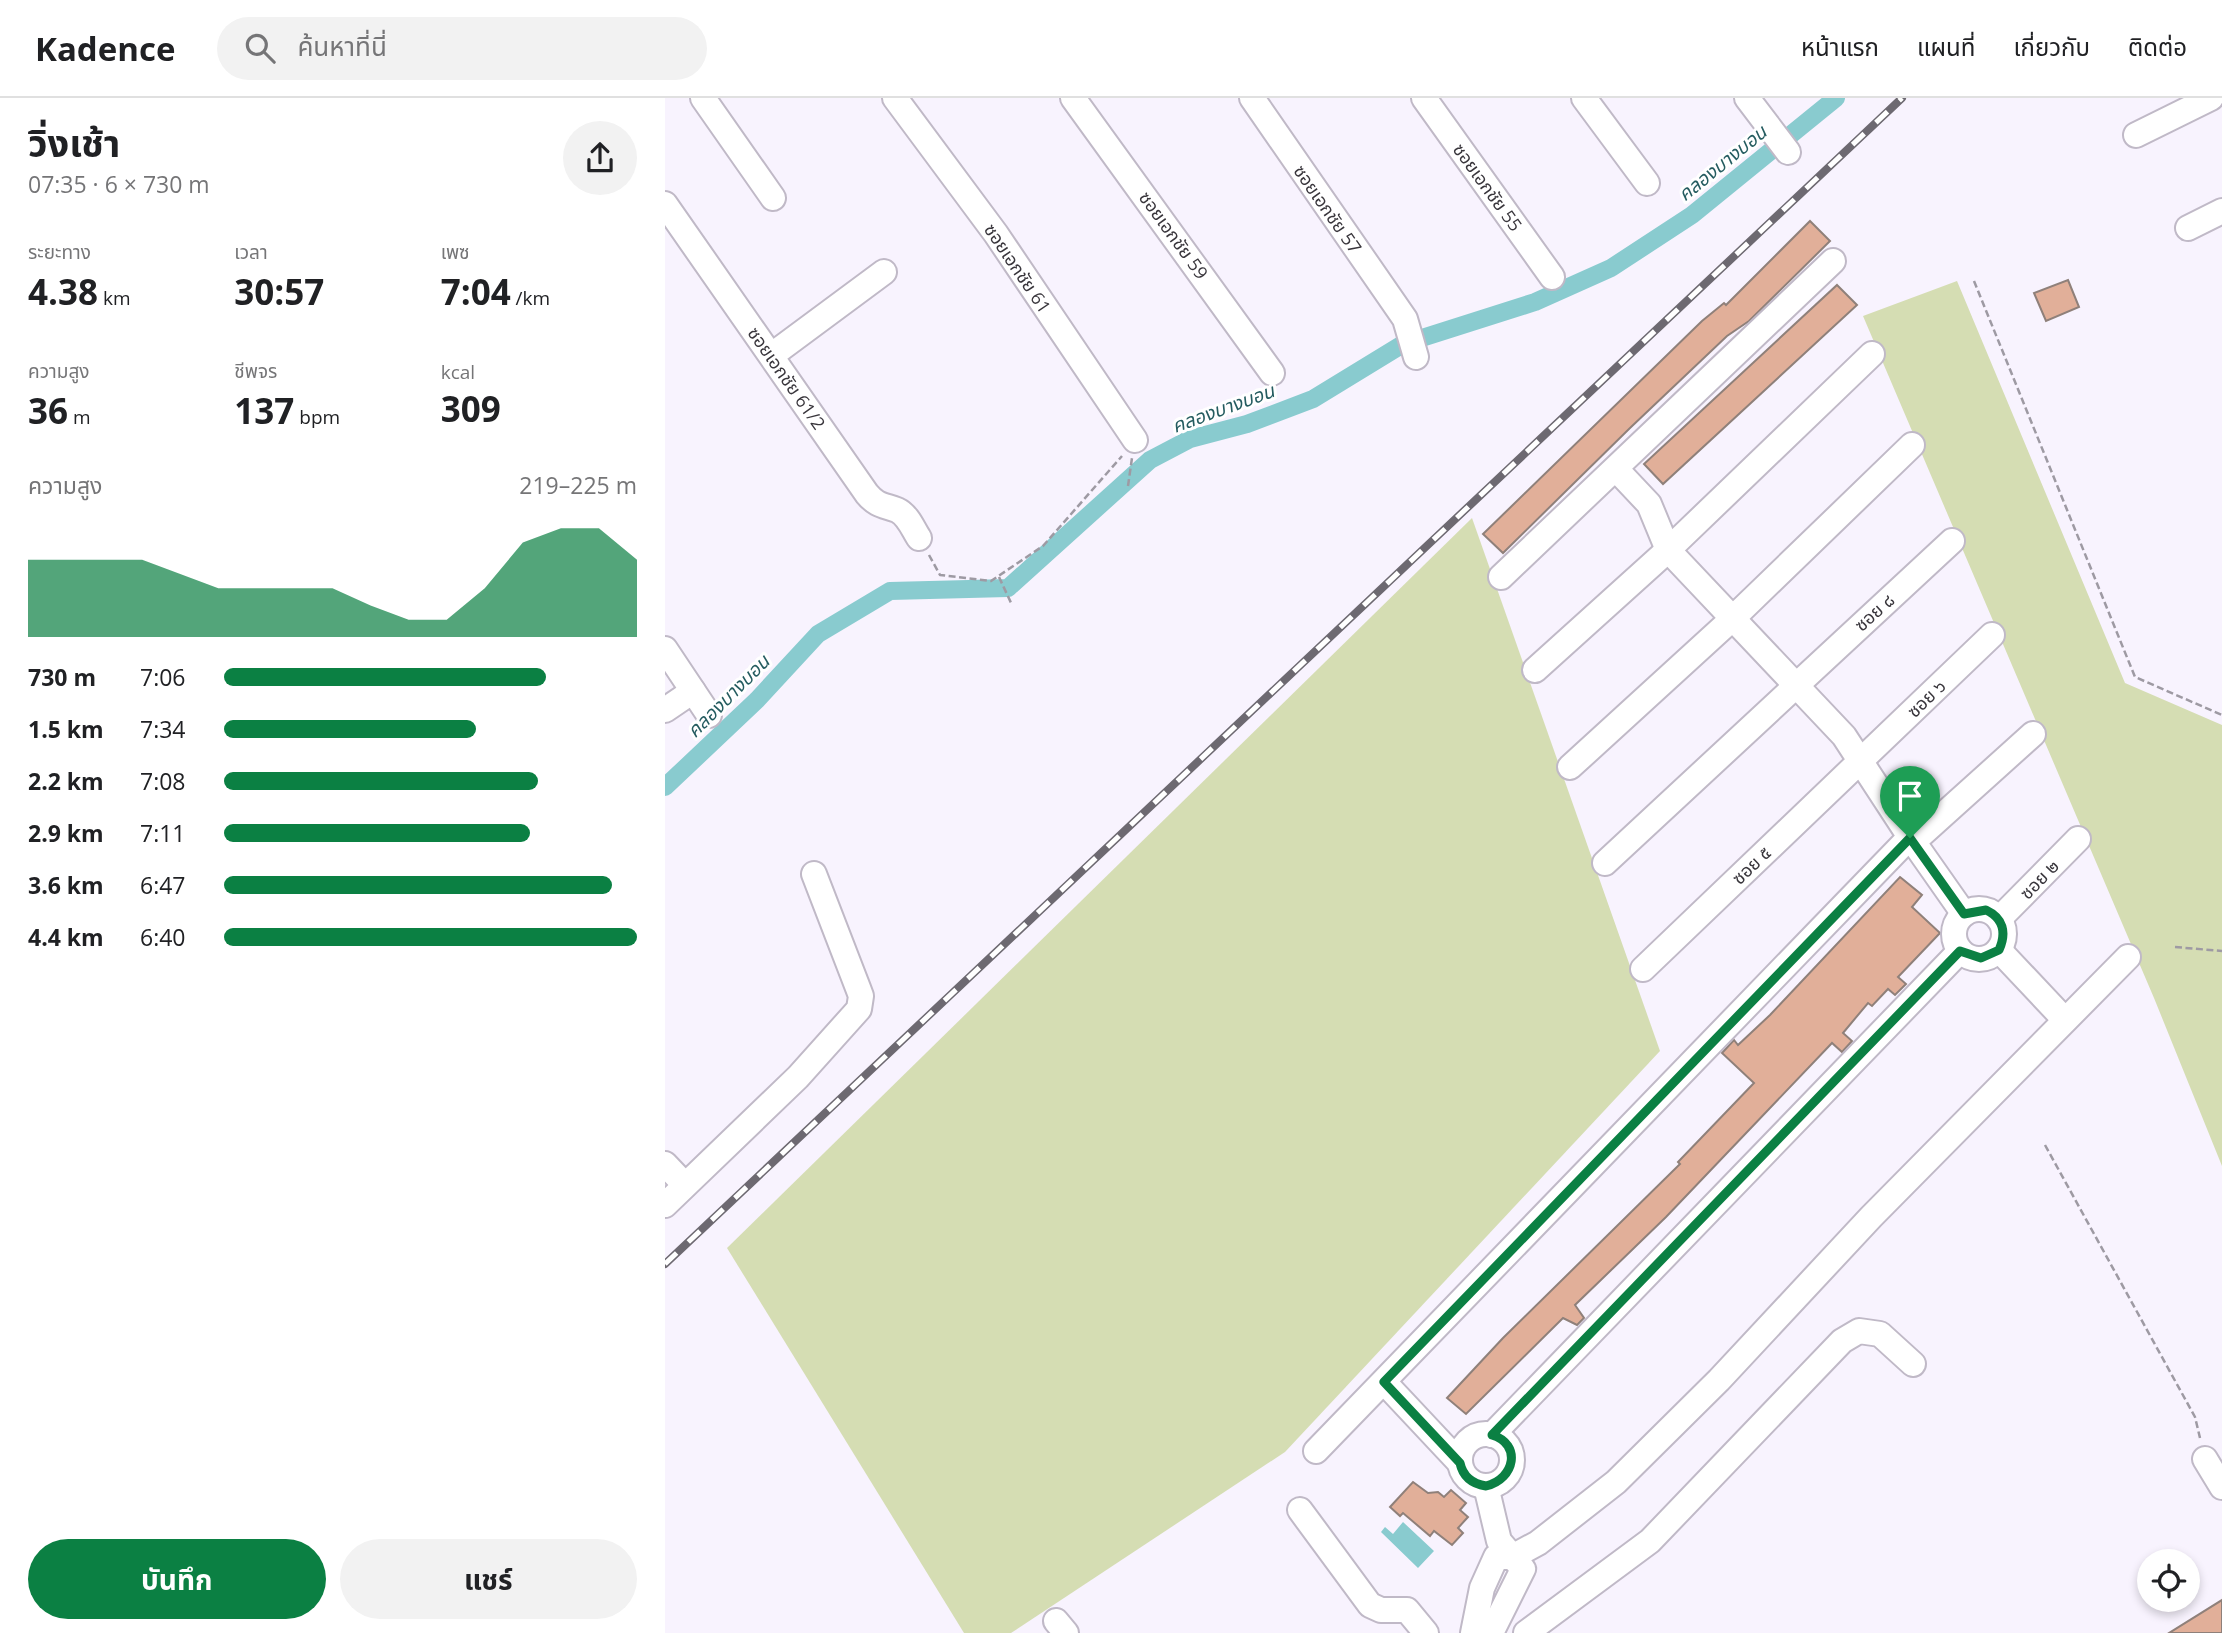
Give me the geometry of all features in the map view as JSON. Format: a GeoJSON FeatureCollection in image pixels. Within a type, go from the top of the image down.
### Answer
{"type":"FeatureCollection","features":[{"type":"Feature","properties":{"kind":"street"},"geometry":{"type":"LineString","coordinates":[[703,98],[773,198]]}},
{"type":"Feature","properties":{"kind":"street","name":"ซอยเอกชัย 61"},"geometry":{"type":"LineString","coordinates":[[895,98],[996,234],[1135,440]]}},
{"type":"Feature","properties":{"kind":"street","name":"ซอยเอกชัย 59"},"geometry":{"type":"LineString","coordinates":[[1073,98],[1272,373]]}},
{"type":"Feature","properties":{"kind":"street","name":"ซอยเอกชัย 57"},"geometry":{"type":"LineString","coordinates":[[1252,98],[1405,319],[1416,357]]}},
{"type":"Feature","properties":{"kind":"street","name":"ซอยเอกชัย 55"},"geometry":{"type":"LineString","coordinates":[[1424,98],[1552,277]]}},
{"type":"Feature","properties":{"kind":"street"},"geometry":{"type":"LineString","coordinates":[[1584,98],[1647,184]]}},
{"type":"Feature","properties":{"kind":"street"},"geometry":{"type":"LineString","coordinates":[[1747,98],[1788,152]]}},
{"type":"Feature","properties":{"kind":"street"},"geometry":{"type":"LineString","coordinates":[[2136,135],[2211,98]]}},
{"type":"Feature","properties":{"kind":"street","name":"ซอยเอกชัย 61/2"},"geometry":{"type":"LineString","coordinates":[[665,204],[874,502],[906,516],[919,538]]}},
{"type":"Feature","properties":{"kind":"street"},"geometry":{"type":"LineString","coordinates":[[2188,228],[2222,211]]}},
{"type":"Feature","properties":{"kind":"street"},"geometry":{"type":"LineString","coordinates":[[1501,578],[1833,261]]}},
{"type":"Feature","properties":{"kind":"street"},"geometry":{"type":"LineString","coordinates":[[772,355],[884,272]]}},
{"type":"Feature","properties":{"kind":"street"},"geometry":{"type":"LineString","coordinates":[[1535,670],[1668,550],[1873,354]]}},
{"type":"Feature","properties":{"kind":"street"},"geometry":{"type":"LineString","coordinates":[[1570,767],[1731,620],[1912,445]]}},
{"type":"Feature","properties":{"kind":"street"},"geometry":{"type":"LineString","coordinates":[[1616,469],[1649,504],[1668,550],[1731,620],[1845,736],[1911,840],[1964,914]]}},
{"type":"Feature","properties":{"kind":"street","name":"ซอย ๘"},"geometry":{"type":"LineString","coordinates":[[1605,863],[1795,683],[1952,541]]}},
{"type":"Feature","properties":{"kind":"street","name":"ซอย ๖"},"geometry":{"type":"LineString","coordinates":[[1860,761],[1992,635]]}},
{"type":"Feature","properties":{"kind":"street"},"geometry":{"type":"LineString","coordinates":[[665,649],[709,715]]}},
{"type":"Feature","properties":{"kind":"street"},"geometry":{"type":"LineString","coordinates":[[665,710],[693,691]]}},
{"type":"Feature","properties":{"kind":"street"},"geometry":{"type":"LineString","coordinates":[[1316,1451],[1911,840],[2033,734]]}},
{"type":"Feature","properties":{"kind":"street","name":"ซอย ๕"},"geometry":{"type":"LineString","coordinates":[[1643,969],[1860,761]]}},
{"type":"Feature","properties":{"kind":"street","name":"ซอย ๒"},"geometry":{"type":"LineString","coordinates":[[1999,919],[2078,839]]}},
{"type":"Feature","properties":{"kind":"street"},"geometry":{"type":"LineString","coordinates":[[665,1205],[798,1077],[859,1009],[861,996],[814,874]]}},
{"type":"Feature","properties":{"kind":"street"},"geometry":{"type":"LineString","coordinates":[[1986,910],[1999,919],[2004,936],[1999,950],[1981,958],[1960,951],[1954,939],[1954,932],[1964,914],[1986,910]]}},
{"type":"Feature","properties":{"kind":"street"},"geometry":{"type":"LineString","coordinates":[[1999,950],[2065,1020]]}},
{"type":"Feature","properties":{"kind":"street"},"geometry":{"type":"LineString","coordinates":[[1492,1435],[1960,951]]}},
{"type":"Feature","properties":{"kind":"street"},"geometry":{"type":"LineString","coordinates":[[1473,1633],[1487,1571],[1496,1557],[1512,1557],[1538,1543],[1616,1482],[1719,1380],[1871,1217],[2128,957]]}},
{"type":"Feature","properties":{"kind":"street"},"geometry":{"type":"LineString","coordinates":[[665,1164],[685,1185]]}},
{"type":"Feature","properties":{"kind":"street"},"geometry":{"type":"LineString","coordinates":[[1526,1633],[1650,1541],[1842,1341],[1859,1331],[1880,1334],[1913,1364]]}},
{"type":"Feature","properties":{"kind":"street"},"geometry":{"type":"LineString","coordinates":[[1384,1382],[1460,1463],[1471,1481],[1494,1483],[1510,1470],[1511,1458],[1505,1443],[1492,1435],[1474,1437],[1467,1442],[1462,1449],[1460,1463]]}},
{"type":"Feature","properties":{"kind":"street"},"geometry":{"type":"LineString","coordinates":[[2204,1459],[2222,1488]]}},
{"type":"Feature","properties":{"kind":"street"},"geometry":{"type":"LineString","coordinates":[[1494,1483],[1516,1540],[1512,1557]]}},
{"type":"Feature","properties":{"kind":"street"},"geometry":{"type":"LineString","coordinates":[[1300,1510],[1370,1605],[1381,1610],[1407,1610],[1426,1633]]}},
{"type":"Feature","properties":{"kind":"street"},"geometry":{"type":"LineString","coordinates":[[1491,1633],[1523,1569],[1512,1557]]}},
{"type":"Feature","properties":{"kind":"path"},"geometry":{"type":"LineString","coordinates":[[1974,281],[2135,677],[2222,715]]}},
{"type":"Feature","properties":{"kind":"path"},"geometry":{"type":"LineString","coordinates":[[1128,486],[1135,440]]}},
{"type":"Feature","properties":{"kind":"path"},"geometry":{"type":"LineString","coordinates":[[919,538],[940,575],[991,581],[1043,546],[1135,440]]}},
{"type":"Feature","properties":{"kind":"path"},"geometry":{"type":"LineString","coordinates":[[998,576],[1012,606]]}},
{"type":"Feature","properties":{"kind":"path"},"geometry":{"type":"LineString","coordinates":[[2175,947],[2222,951]]}},
{"type":"Feature","properties":{"kind":"path"},"geometry":{"type":"LineString","coordinates":[[2045,1145],[2195,1417],[2204,1459]]}},
{"type":"Feature","properties":{"kind":"green space"},"geometry":{"type":"Polygon","coordinates":[[[1957,281],[2125,683],[2222,725],[2222,1166],[2154,998],[1863,316],[1957,281]]]}},
{"type":"Feature","properties":{"kind":"green space"},"geometry":{"type":"Polygon","coordinates":[[[1472,518],[1660,1051],[1285,1452],[1011,1633],[964,1633],[727,1248],[1472,518]]]}},
{"type":"Feature","properties":{"kind":"water"},"geometry":{"type":"Polygon","coordinates":[[[1403,1522],[1434,1551],[1418,1568],[1381,1532],[1385,1527],[1393,1534],[1403,1522]]]}},
{"type":"Feature","properties":{"kind":"building"},"geometry":{"type":"Polygon","coordinates":[[[1810,221],[1830,241],[1749,321],[1727,336],[1503,553],[1483,534],[1702,321],[1724,303],[1726,305],[1810,221]]]}},
{"type":"Feature","properties":{"kind":"building"},"geometry":{"type":"Polygon","coordinates":[[[2068,280],[2079,307],[2046,321],[2034,293],[2068,280]]]}},
{"type":"Feature","properties":{"kind":"building"},"geometry":{"type":"Polygon","coordinates":[[[1837,285],[1857,305],[1663,484],[1644,464],[1837,285]]]}},
{"type":"Feature","properties":{"kind":"building"},"geometry":{"type":"Polygon","coordinates":[[[1900,877],[1922,895],[1912,907],[1940,933],[1898,977],[1906,984],[1895,995],[1888,989],[1872,1006],[1868,1003],[1843,1033],[1852,1041],[1842,1052],[1832,1043],[1666,1217],[1575,1305],[1584,1318],[1577,1325],[1563,1318],[1466,1414],[1447,1398],[1503,1338],[1680,1164],[1678,1162],[1754,1083],[1722,1053],[1734,1040],[1738,1045],[1770,1015],[1900,877]]]}},
{"type":"Feature","properties":{"kind":"building"},"geometry":{"type":"Polygon","coordinates":[[[1413,1482],[1428,1493],[1438,1492],[1444,1497],[1451,1490],[1466,1503],[1460,1510],[1468,1517],[1458,1528],[1463,1533],[1452,1545],[1434,1531],[1430,1536],[1403,1513],[1400,1516],[1390,1507],[1413,1482]]]}},
{"type":"Feature","properties":{"kind":"building"},"geometry":{"type":"Polygon","coordinates":[[[2222,1600],[2222,1633],[2169,1633],[2222,1600]]]}},
{"type":"Feature","properties":{"kind":"waterway","name":"คลองบางบอน"},"geometry":{"type":"LineString","coordinates":[[665,787],[757,700],[818,634],[890,591],[1008,588],[1150,460],[1190,439],[1247,424],[1313,399],[1403,344],[1535,302],[1611,268],[1692,215],[1836,98]]}},
{"type":"Feature","properties":{"kind":"railway"},"geometry":{"type":"LineString","coordinates":[[665,1264],[1902,98]]}},
{"type":"Feature","properties":{"kind":"route"},"geometry":{"type":"LineString","coordinates":[[1910,838],[1964,914],[1977,909],[1986,910],[1999,919],[2004,936],[1999,950],[1981,958],[1973,958],[1960,951],[1492,1435],[1500,1437],[1509,1450],[1512,1464],[1505,1478],[1486,1486],[1471,1481],[1460,1463],[1384,1382],[1910,838]]}}]}
